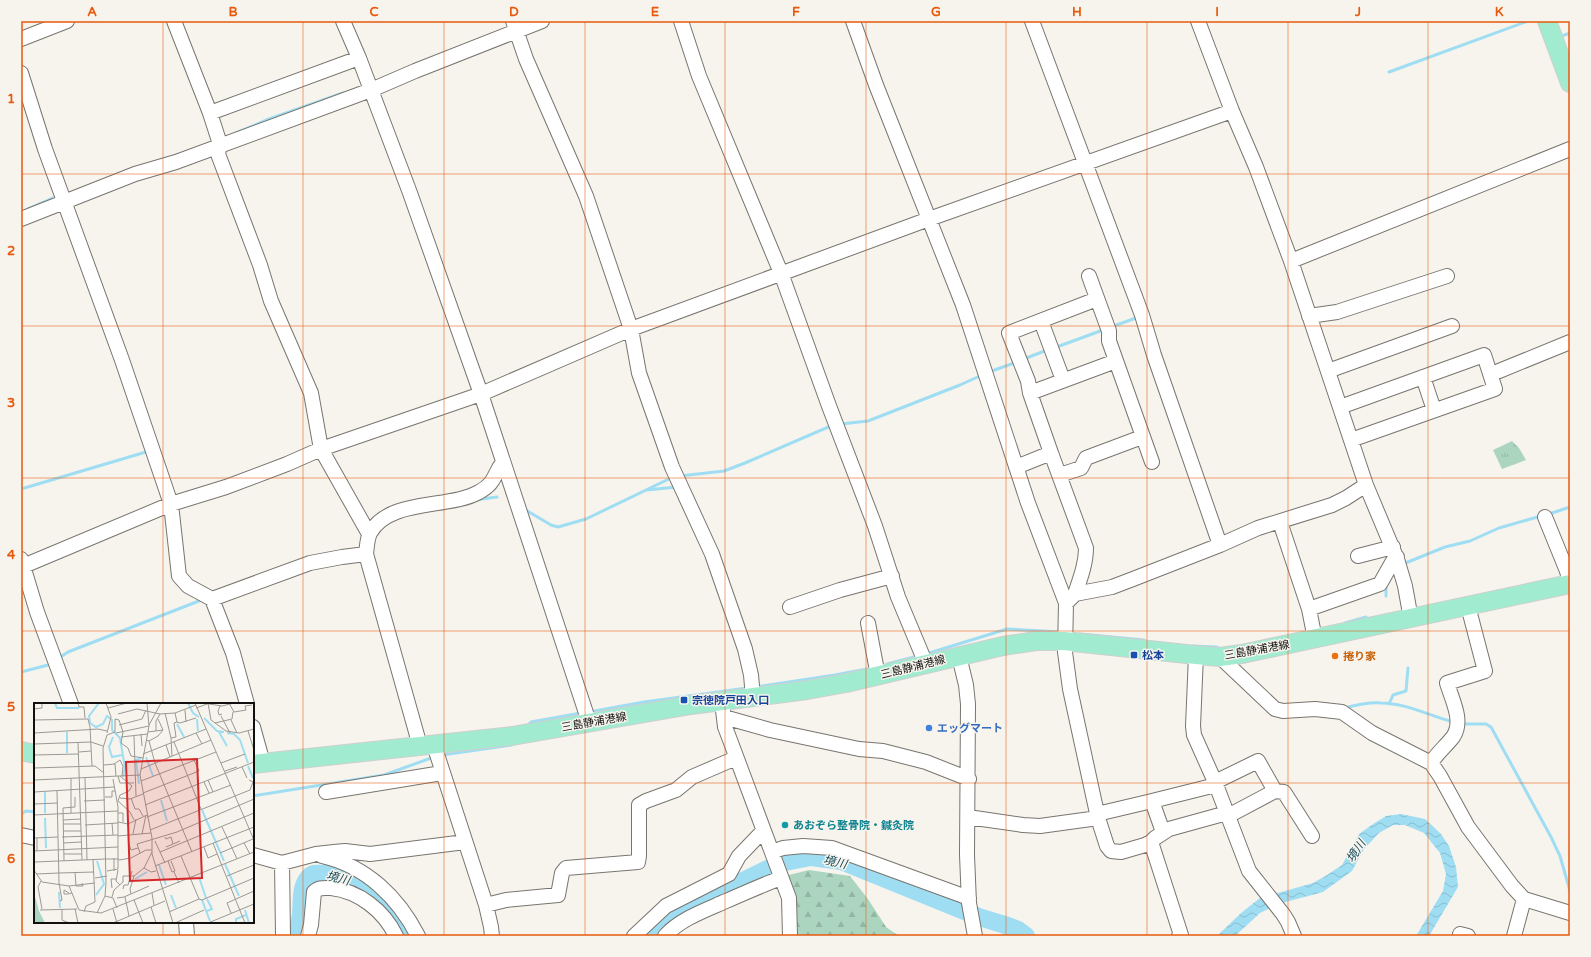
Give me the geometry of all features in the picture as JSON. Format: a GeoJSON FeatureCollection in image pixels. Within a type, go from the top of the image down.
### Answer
{"type":"FeatureCollection","features":[{"type":"Feature","properties":{"kind":"main road"},"geometry":{"type":"LineString","coordinates":[[1547,21],[1570,83]]}},
{"type":"Feature","properties":{"kind":"main road","name":"三島静浦港線"},"geometry":{"type":"LineString","coordinates":[[258,764],[512,736],[587,715],[723,709],[753,697],[807,690],[878,676],[1003,646],[1036,641],[1064,641],[1196,655],[1220,656],[1242,654],[1570,584]]}},
{"type":"Feature","properties":{"kind":"main road"},"geometry":{"type":"LineString","coordinates":[[21,751],[34,754]]}},
{"type":"Feature","properties":{"kind":"street"},"geometry":{"type":"LineString","coordinates":[[21,39],[67,21]]}},
{"type":"Feature","properties":{"kind":"street"},"geometry":{"type":"LineString","coordinates":[[174,21],[210,113],[220,144],[218,154],[260,265],[271,301],[311,393],[321,449],[370,534]]}},
{"type":"Feature","properties":{"kind":"street"},"geometry":{"type":"LineString","coordinates":[[343,21],[359,58],[410,193],[481,394],[587,715]]}},
{"type":"Feature","properties":{"kind":"street"},"geometry":{"type":"LineString","coordinates":[[21,219],[135,174],[176,162],[219,146],[515,26],[542,21]]}},
{"type":"Feature","properties":{"kind":"street"},"geometry":{"type":"LineString","coordinates":[[682,21],[699,76],[782,273],[829,406],[872,519],[898,597],[926,664]]}},
{"type":"Feature","properties":{"kind":"street"},"geometry":{"type":"LineString","coordinates":[[853,21],[876,85],[963,305],[1028,503],[1070,598]]}},
{"type":"Feature","properties":{"kind":"street"},"geometry":{"type":"LineString","coordinates":[[1032,21],[1084,164],[1142,315],[1154,355],[1220,545]]}},
{"type":"Feature","properties":{"kind":"street"},"geometry":{"type":"LineString","coordinates":[[1198,21],[1232,111],[1256,167],[1291,261],[1366,485],[1395,552],[1405,586],[1411,619]]}},
{"type":"Feature","properties":{"kind":"street"},"geometry":{"type":"LineString","coordinates":[[515,26],[526,60],[586,196],[631,329],[639,373],[672,467],[712,554],[745,650],[751,675],[753,697]]}},
{"type":"Feature","properties":{"kind":"street"},"geometry":{"type":"LineString","coordinates":[[210,113],[359,58]]}},
{"type":"Feature","properties":{"kind":"street"},"geometry":{"type":"LineString","coordinates":[[21,73],[45,149],[122,360],[171,504],[179,576],[188,586],[212,599],[233,653],[247,703]]}},
{"type":"Feature","properties":{"kind":"street"},"geometry":{"type":"LineString","coordinates":[[71,703],[37,612],[22,564],[171,504],[226,487],[287,464],[321,449],[481,394],[631,329],[929,219],[1232,111]]}},
{"type":"Feature","properties":{"kind":"street"},"geometry":{"type":"LineString","coordinates":[[1291,261],[1570,148]]}},
{"type":"Feature","properties":{"kind":"street"},"geometry":{"type":"LineString","coordinates":[[1089,276],[1109,331],[1109,342],[1152,462]]}},
{"type":"Feature","properties":{"kind":"street"},"geometry":{"type":"LineString","coordinates":[[1310,316],[1337,312],[1447,276]]}},
{"type":"Feature","properties":{"kind":"street"},"geometry":{"type":"LineString","coordinates":[[1097,299],[1009,333],[1028,381],[1030,393],[1086,548],[1084,568],[1070,598],[1064,641],[1070,689],[1098,816],[1107,846],[1111,851],[1121,852],[1151,842],[1163,832],[1187,824],[1227,815],[1275,791],[1284,792],[1312,836]]}},
{"type":"Feature","properties":{"kind":"street"},"geometry":{"type":"LineString","coordinates":[[1041,321],[1063,380]]}},
{"type":"Feature","properties":{"kind":"street"},"geometry":{"type":"LineString","coordinates":[[1328,371],[1452,326]]}},
{"type":"Feature","properties":{"kind":"street"},"geometry":{"type":"LineString","coordinates":[[1499,371],[1570,342]]}},
{"type":"Feature","properties":{"kind":"street"},"geometry":{"type":"LineString","coordinates":[[1340,407],[1484,356],[1495,389],[1351,440]]}},
{"type":"Feature","properties":{"kind":"street"},"geometry":{"type":"LineString","coordinates":[[1030,393],[1116,360]]}},
{"type":"Feature","properties":{"kind":"street"},"geometry":{"type":"LineString","coordinates":[[1423,377],[1434,410]]}},
{"type":"Feature","properties":{"kind":"street"},"geometry":{"type":"LineString","coordinates":[[1060,475],[1081,468],[1086,458],[1142,437]]}},
{"type":"Feature","properties":{"kind":"street"},"geometry":{"type":"LineString","coordinates":[[1016,467],[1051,453]]}},
{"type":"Feature","properties":{"kind":"street"},"geometry":{"type":"LineString","coordinates":[[492,936],[486,905],[442,773],[427,746],[366,554],[370,534],[379,522],[399,512],[424,505],[460,499],[479,492],[492,483],[503,462]]}},
{"type":"Feature","properties":{"kind":"street"},"geometry":{"type":"LineString","coordinates":[[1070,598],[1119,584],[1220,545],[1253,530],[1332,505],[1366,485]]}},
{"type":"Feature","properties":{"kind":"street"},"geometry":{"type":"LineString","coordinates":[[1545,517],[1567,571],[1570,584]]}},
{"type":"Feature","properties":{"kind":"street"},"geometry":{"type":"LineString","coordinates":[[1280,522],[1309,609],[1315,639]]}},
{"type":"Feature","properties":{"kind":"street"},"geometry":{"type":"LineString","coordinates":[[1358,556],[1395,552]]}},
{"type":"Feature","properties":{"kind":"street"},"geometry":{"type":"LineString","coordinates":[[1309,609],[1380,584],[1393,561],[1395,552]]}},
{"type":"Feature","properties":{"kind":"street"},"geometry":{"type":"LineString","coordinates":[[212,599],[310,563],[366,554]]}},
{"type":"Feature","properties":{"kind":"street"},"geometry":{"type":"LineString","coordinates":[[790,607],[840,590],[892,576]]}},
{"type":"Feature","properties":{"kind":"street"},"geometry":{"type":"LineString","coordinates":[[1431,763],[1436,755],[1454,735],[1457,728],[1458,717],[1447,683],[1484,671],[1468,606]]}},
{"type":"Feature","properties":{"kind":"street"},"geometry":{"type":"LineString","coordinates":[[868,623],[878,676]]}},
{"type":"Feature","properties":{"kind":"street"},"geometry":{"type":"LineString","coordinates":[[1196,655],[1193,726],[1194,735],[1215,783],[1249,871],[1266,891],[1288,922],[1294,936]]}},
{"type":"Feature","properties":{"kind":"street"},"geometry":{"type":"LineString","coordinates":[[959,656],[966,685],[968,704],[969,901],[974,929]]}},
{"type":"Feature","properties":{"kind":"street"},"geometry":{"type":"LineString","coordinates":[[1220,656],[1233,671],[1276,709],[1283,711],[1315,709],[1342,712],[1372,733],[1431,763],[1440,776],[1468,827],[1512,886],[1524,898],[1570,913]]}},
{"type":"Feature","properties":{"kind":"street"},"geometry":{"type":"LineString","coordinates":[[723,709],[770,730],[859,749],[883,751],[926,762],[969,779]]}},
{"type":"Feature","properties":{"kind":"street"},"geometry":{"type":"LineString","coordinates":[[723,709],[725,727],[790,904],[790,936]]}},
{"type":"Feature","properties":{"kind":"street"},"geometry":{"type":"LineString","coordinates":[[254,734],[258,764]]}},
{"type":"Feature","properties":{"kind":"street"},"geometry":{"type":"LineString","coordinates":[[486,905],[506,900],[558,895],[562,873],[566,868],[638,862],[639,805],[676,790],[692,777],[736,758]]}},
{"type":"Feature","properties":{"kind":"street"},"geometry":{"type":"LineString","coordinates":[[968,817],[1023,826],[1040,826],[1098,816],[1215,783],[1258,761],[1275,791]]}},
{"type":"Feature","properties":{"kind":"street"},"geometry":{"type":"LineString","coordinates":[[326,792],[442,773]]}},
{"type":"Feature","properties":{"kind":"street"},"geometry":{"type":"LineString","coordinates":[[1152,801],[1163,832]]}},
{"type":"Feature","properties":{"kind":"street"},"geometry":{"type":"LineString","coordinates":[[733,896],[730,875],[739,856],[763,831]]}},
{"type":"Feature","properties":{"kind":"street"},"geometry":{"type":"LineString","coordinates":[[21,835],[34,838]]}},
{"type":"Feature","properties":{"kind":"street"},"geometry":{"type":"LineString","coordinates":[[254,855],[282,863],[316,854],[345,851],[370,854],[465,842]]}},
{"type":"Feature","properties":{"kind":"street"},"geometry":{"type":"LineString","coordinates":[[1151,842],[1180,935],[1179,936]]}},
{"type":"Feature","properties":{"kind":"street"},"geometry":{"type":"LineString","coordinates":[[772,854],[783,848],[803,846],[832,848],[969,901]]}},
{"type":"Feature","properties":{"kind":"street"},"geometry":{"type":"LineString","coordinates":[[316,854],[335,859],[364,873],[387,891],[403,910],[418,936]]}},
{"type":"Feature","properties":{"kind":"street"},"geometry":{"type":"LineString","coordinates":[[282,863],[283,936]]}},
{"type":"Feature","properties":{"kind":"street"},"geometry":{"type":"LineString","coordinates":[[634,936],[666,906],[730,875]]}},
{"type":"Feature","properties":{"kind":"street"},"geometry":{"type":"LineString","coordinates":[[665,936],[675,927],[691,917],[733,896],[780,876]]}},
{"type":"Feature","properties":{"kind":"street"},"geometry":{"type":"LineString","coordinates":[[308,936],[311,925],[314,892],[321,887],[348,892],[372,905],[383,916],[396,936]]}},
{"type":"Feature","properties":{"kind":"street"},"geometry":{"type":"LineString","coordinates":[[1514,936],[1524,898]]}},
{"type":"Feature","properties":{"kind":"street"},"geometry":{"type":"LineString","coordinates":[[186,923],[186,936]]}},
{"type":"Feature","properties":{"kind":"green space"},"geometry":{"type":"Polygon","coordinates":[[[1512,441],[1519,448],[1526,460],[1502,469],[1493,450],[1512,441]]]}},
{"type":"Feature","properties":{"kind":"green space"},"geometry":{"type":"Polygon","coordinates":[[[809,870],[850,876],[868,899],[886,927],[899,936],[795,936],[786,879],[789,875],[809,870]]]}},
{"type":"Feature","properties":{"kind":"water"},"geometry":{"type":"Polygon","coordinates":[[[1401,814],[1425,819],[1441,834],[1449,846],[1456,867],[1458,887],[1429,936],[1416,936],[1443,891],[1446,874],[1440,853],[1424,833],[1405,825],[1393,825],[1379,833],[1364,849],[1352,871],[1323,892],[1278,904],[1260,913],[1235,936],[1217,936],[1241,913],[1260,898],[1313,883],[1327,875],[1342,865],[1359,834],[1386,816],[1401,814]]]}},
{"type":"Feature","properties":{"kind":"water"},"geometry":{"type":"Polygon","coordinates":[[[971,908],[1003,921],[1029,936],[1010,936],[973,921],[971,908]]]}},
{"type":"Feature","properties":{"kind":"waterway"},"geometry":{"type":"LineString","coordinates":[[1389,72],[1528,21]]}},
{"type":"Feature","properties":{"kind":"waterway"},"geometry":{"type":"LineString","coordinates":[[1562,36],[1570,33]]}},
{"type":"Feature","properties":{"kind":"waterway"},"geometry":{"type":"LineString","coordinates":[[236,133],[269,119],[343,93]]}},
{"type":"Feature","properties":{"kind":"waterway"},"geometry":{"type":"LineString","coordinates":[[28,209],[58,196]]}},
{"type":"Feature","properties":{"kind":"waterway"},"geometry":{"type":"LineString","coordinates":[[1111,327],[1136,318]]}},
{"type":"Feature","properties":{"kind":"waterway"},"geometry":{"type":"LineString","coordinates":[[1054,348],[1103,330]]}},
{"type":"Feature","properties":{"kind":"waterway"},"geometry":{"type":"LineString","coordinates":[[1024,359],[1047,350]]}},
{"type":"Feature","properties":{"kind":"waterway"},"geometry":{"type":"LineString","coordinates":[[989,372],[1017,362]]}},
{"type":"Feature","properties":{"kind":"waterway"},"geometry":{"type":"LineString","coordinates":[[841,424],[868,421],[982,375]]}},
{"type":"Feature","properties":{"kind":"waterway"},"geometry":{"type":"LineString","coordinates":[[680,476],[724,471],[833,425]]}},
{"type":"Feature","properties":{"kind":"waterway"},"geometry":{"type":"LineString","coordinates":[[21,489],[146,452]]}},
{"type":"Feature","properties":{"kind":"waterway"},"geometry":{"type":"LineString","coordinates":[[524,509],[551,525],[558,527],[586,519],[673,477]]}},
{"type":"Feature","properties":{"kind":"waterway"},"geometry":{"type":"LineString","coordinates":[[647,490],[677,487]]}},
{"type":"Feature","properties":{"kind":"waterway"},"geometry":{"type":"LineString","coordinates":[[475,500],[497,497]]}},
{"type":"Feature","properties":{"kind":"waterway"},"geometry":{"type":"LineString","coordinates":[[1549,514],[1570,507]]}},
{"type":"Feature","properties":{"kind":"waterway"},"geometry":{"type":"LineString","coordinates":[[1403,564],[1445,547],[1470,541],[1499,528],[1541,516]]}},
{"type":"Feature","properties":{"kind":"waterway"},"geometry":{"type":"LineString","coordinates":[[1386,586],[1386,596]]}},
{"type":"Feature","properties":{"kind":"waterway"},"geometry":{"type":"LineString","coordinates":[[59,658],[68,652],[204,599]]}},
{"type":"Feature","properties":{"kind":"waterway"},"geometry":{"type":"LineString","coordinates":[[1345,623],[1366,617]]}},
{"type":"Feature","properties":{"kind":"waterway"},"geometry":{"type":"LineString","coordinates":[[926,654],[1007,629],[1060,632]]}},
{"type":"Feature","properties":{"kind":"waterway"},"geometry":{"type":"LineString","coordinates":[[1080,634],[1144,640]]}},
{"type":"Feature","properties":{"kind":"waterway"},"geometry":{"type":"LineString","coordinates":[[1193,646],[1216,647],[1221,649]]}},
{"type":"Feature","properties":{"kind":"waterway"},"geometry":{"type":"LineString","coordinates":[[887,664],[918,656]]}},
{"type":"Feature","properties":{"kind":"waterway"},"geometry":{"type":"LineString","coordinates":[[21,672],[52,664]]}},
{"type":"Feature","properties":{"kind":"waterway"},"geometry":{"type":"LineString","coordinates":[[755,687],[872,668]]}},
{"type":"Feature","properties":{"kind":"waterway"},"geometry":{"type":"LineString","coordinates":[[1389,704],[1393,695],[1406,691],[1408,668]]}},
{"type":"Feature","properties":{"kind":"waterway"},"geometry":{"type":"LineString","coordinates":[[589,712],[644,702],[747,688]]}},
{"type":"Feature","properties":{"kind":"waterway"},"geometry":{"type":"LineString","coordinates":[[1344,708],[1367,703],[1400,705],[1453,722]]}},
{"type":"Feature","properties":{"kind":"waterway"},"geometry":{"type":"LineString","coordinates":[[529,724],[531,722],[581,713]]}},
{"type":"Feature","properties":{"kind":"waterway"},"geometry":{"type":"LineString","coordinates":[[1461,724],[1486,724],[1491,727],[1551,837],[1560,856],[1570,891]]}},
{"type":"Feature","properties":{"kind":"waterway"},"geometry":{"type":"LineString","coordinates":[[442,755],[511,745]]}},
{"type":"Feature","properties":{"kind":"waterway"},"geometry":{"type":"LineString","coordinates":[[254,796],[384,775],[434,757]]}},
{"type":"Feature","properties":{"kind":"waterway"},"geometry":{"type":"LineString","coordinates":[[21,814],[26,811],[34,812]]}},
{"type":"Feature","properties":{"kind":"waterway","name":"境川"},"geometry":{"type":"LineString","coordinates":[[651,936],[666,920],[683,910],[780,863],[811,857],[841,861],[979,917],[1018,930],[1026,936]]}},
{"type":"Feature","properties":{"kind":"waterway","name":"境川"},"geometry":{"type":"LineString","coordinates":[[290,936],[296,930],[299,923],[303,891],[305,884],[312,874],[326,874],[346,879],[355,882],[375,893],[391,906],[397,914],[408,936]]}},
{"type":"Feature","properties":{"kind":"place","name":"松本"},"geometry":{"type":"Point","coordinates":[1134,655]}},
{"type":"Feature","properties":{"kind":"place","name":"捲り家"},"geometry":{"type":"Point","coordinates":[1335,656]}},
{"type":"Feature","properties":{"kind":"place","name":"宗徳院戸田入口"},"geometry":{"type":"Point","coordinates":[684,700]}},
{"type":"Feature","properties":{"kind":"place","name":"エッグマート"},"geometry":{"type":"Point","coordinates":[929,728]}},
{"type":"Feature","properties":{"kind":"place","name":"あおぞら整骨院・鍼灸院"},"geometry":{"type":"Point","coordinates":[785,825]}}]}
